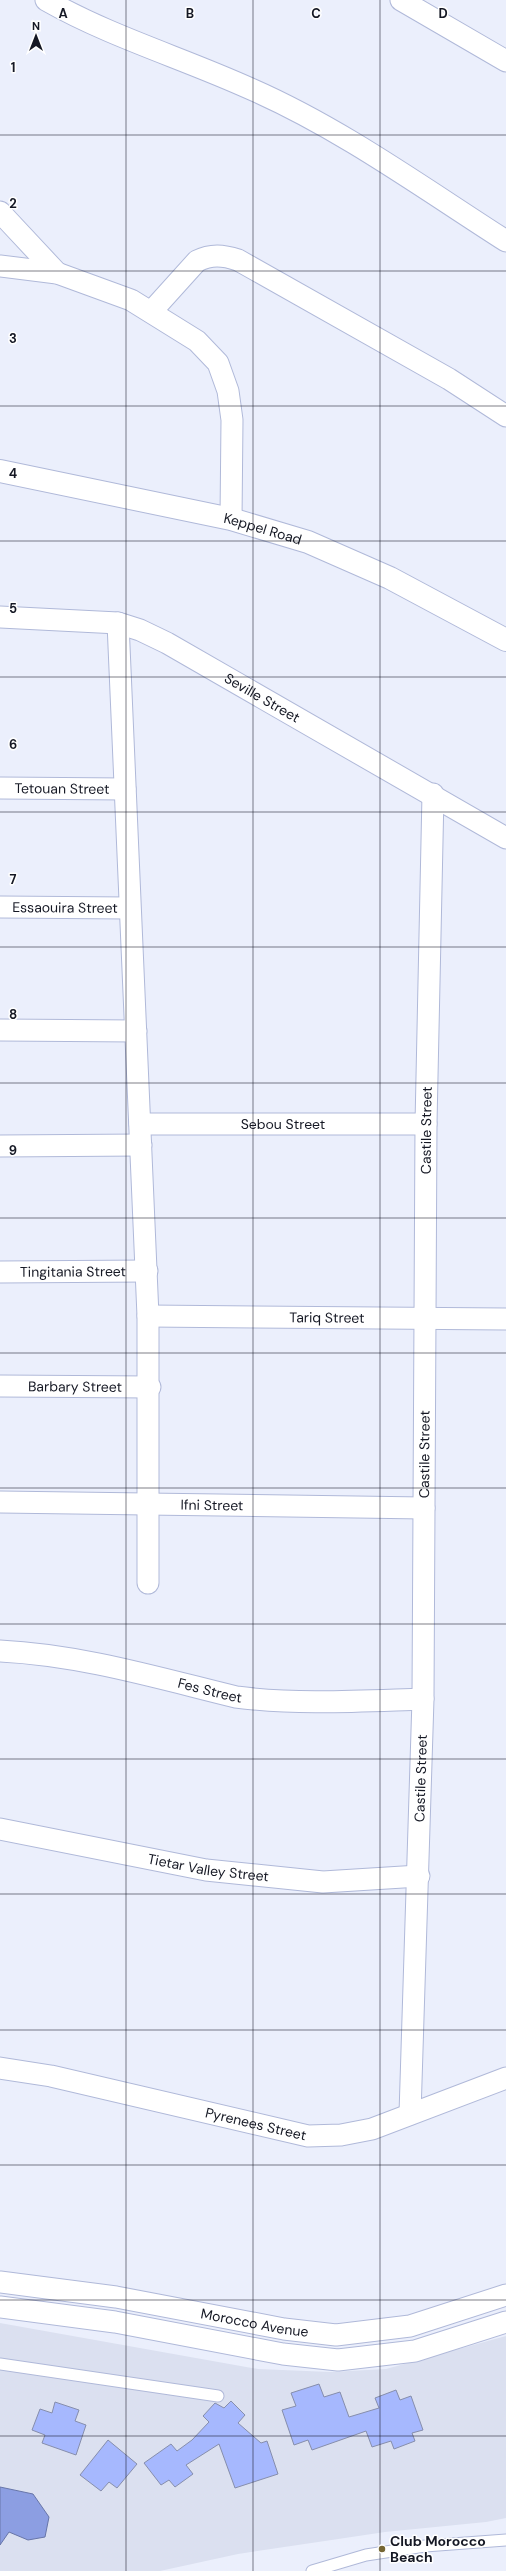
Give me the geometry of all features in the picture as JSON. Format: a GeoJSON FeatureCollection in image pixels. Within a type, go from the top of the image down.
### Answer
{"type":"FeatureCollection","features":[{"type":"Feature","properties":{"kind":"street"},"geometry":{"type":"LineString","coordinates":[[46,0],[78,19],[251,89],[298,112],[339,134],[506,241]]}},
{"type":"Feature","properties":{"kind":"street"},"geometry":{"type":"LineString","coordinates":[[401,0],[506,60]]}},
{"type":"Feature","properties":{"kind":"street"},"geometry":{"type":"LineString","coordinates":[[0,212],[57,273]]}},
{"type":"Feature","properties":{"kind":"street"},"geometry":{"type":"LineString","coordinates":[[151,312],[198,261],[206,257],[228,257],[238,260],[449,379],[506,416]]}},
{"type":"Feature","properties":{"kind":"street"},"geometry":{"type":"LineString","coordinates":[[0,266],[57,273],[131,300],[197,342],[218,363],[228,391],[232,420],[231,519]]}},
{"type":"Feature","properties":{"kind":"street","name":"Keppel Road"},"geometry":{"type":"LineString","coordinates":[[0,471],[231,519],[308,542],[338,554],[446,606],[506,640]]}},
{"type":"Feature","properties":{"kind":"street","name":"Seville Street"},"geometry":{"type":"LineString","coordinates":[[0,617],[118,623],[140,630],[167,642],[433,794],[506,838]]}},
{"type":"Feature","properties":{"kind":"street"},"geometry":{"type":"LineString","coordinates":[[118,623],[129,908],[147,1271],[150,1387],[148,1583]]}},
{"type":"Feature","properties":{"kind":"street","name":"Tetouan Street"},"geometry":{"type":"LineString","coordinates":[[0,788],[125,789]]}},
{"type":"Feature","properties":{"kind":"street","name":"Castile Street"},"geometry":{"type":"LineString","coordinates":[[410,2114],[419,1876],[423,1699],[426,1124],[433,794]]}},
{"type":"Feature","properties":{"kind":"street","name":"Essaouira Street"},"geometry":{"type":"LineString","coordinates":[[0,908],[129,908]]}},
{"type":"Feature","properties":{"kind":"street"},"geometry":{"type":"LineString","coordinates":[[0,1030],[136,1031]]}},
{"type":"Feature","properties":{"kind":"street","name":"Sebou Street"},"geometry":{"type":"LineString","coordinates":[[140,1124],[426,1124]]}},
{"type":"Feature","properties":{"kind":"street"},"geometry":{"type":"LineString","coordinates":[[0,1146],[141,1145]]}},
{"type":"Feature","properties":{"kind":"street","name":"Tingitania Street"},"geometry":{"type":"LineString","coordinates":[[0,1272],[147,1271]]}},
{"type":"Feature","properties":{"kind":"street","name":"Tariq Street"},"geometry":{"type":"LineString","coordinates":[[148,1316],[506,1319]]}},
{"type":"Feature","properties":{"kind":"street","name":"Barbary Street"},"geometry":{"type":"LineString","coordinates":[[0,1386],[150,1387]]}},
{"type":"Feature","properties":{"kind":"street","name":"Ifni Street"},"geometry":{"type":"LineString","coordinates":[[0,1502],[424,1508]]}},
{"type":"Feature","properties":{"kind":"street","name":"Fes Street"},"geometry":{"type":"LineString","coordinates":[[0,1651],[73,1658],[236,1697],[256,1700],[298,1703],[423,1699]]}},
{"type":"Feature","properties":{"kind":"street","name":"Tietar Valley Street"},"geometry":{"type":"LineString","coordinates":[[0,1829],[206,1870],[323,1882],[419,1876]]}},
{"type":"Feature","properties":{"kind":"street","name":"Pyrenees Street"},"geometry":{"type":"LineString","coordinates":[[0,2068],[51,2076],[308,2136],[341,2136],[372,2129],[506,2078]]}},
{"type":"Feature","properties":{"kind":"street","name":"Morocco Avenue"},"geometry":{"type":"LineString","coordinates":[[0,2282],[116,2297],[284,2329],[336,2335],[410,2326],[506,2295]]}},
{"type":"Feature","properties":{"kind":"street"},"geometry":{"type":"LineString","coordinates":[[0,2307],[115,2322],[283,2354],[338,2360],[415,2351],[506,2322]]}},
{"type":"Feature","properties":{"kind":"lane"},"geometry":{"type":"LineString","coordinates":[[0,2364],[218,2396]]}},
{"type":"Feature","properties":{"kind":"lane"},"geometry":{"type":"LineString","coordinates":[[312,2571],[366,2555],[425,2546],[506,2540]]}},
{"type":"Feature","properties":{"kind":"shaded area"},"geometry":{"type":"Polygon","coordinates":[[[0,2323],[258,2369],[330,2372],[386,2369],[506,2336],[506,2518],[486,2522],[385,2532],[238,2554],[160,2571],[0,2571],[0,2323]]]}},
{"type":"Feature","properties":{"kind":"water"},"geometry":{"type":"Polygon","coordinates":[[[0,2487],[33,2494],[49,2517],[45,2537],[28,2540],[9,2532],[0,2545],[0,2487]]]}},
{"type":"Feature","properties":{"kind":"building"},"geometry":{"type":"Polygon","coordinates":[[[319,2384],[324,2397],[340,2392],[349,2417],[379,2408],[375,2398],[396,2390],[400,2400],[411,2396],[423,2430],[412,2433],[415,2441],[394,2449],[391,2441],[372,2447],[366,2431],[312,2450],[308,2440],[294,2445],[282,2410],[296,2406],[291,2393],[319,2384]]]}},
{"type":"Feature","properties":{"kind":"building"},"geometry":{"type":"Polygon","coordinates":[[[231,2401],[245,2415],[238,2423],[261,2443],[267,2441],[278,2474],[235,2488],[219,2444],[186,2465],[193,2474],[175,2487],[169,2480],[161,2485],[144,2463],[171,2444],[177,2451],[192,2440],[209,2422],[203,2416],[215,2403],[224,2408],[231,2401]]]}},
{"type":"Feature","properties":{"kind":"building"},"geometry":{"type":"Polygon","coordinates":[[[55,2402],[79,2410],[75,2421],[86,2425],[76,2455],[42,2443],[45,2435],[32,2430],[40,2409],[52,2413],[55,2402]]]}},
{"type":"Feature","properties":{"kind":"building"},"geometry":{"type":"Polygon","coordinates":[[[108,2440],[137,2464],[117,2488],[109,2482],[101,2491],[80,2475],[108,2440]]]}},
{"type":"Feature","properties":{"kind":"place","name":"Club Morocco Beach"},"geometry":{"type":"Point","coordinates":[382,2549]}}]}
